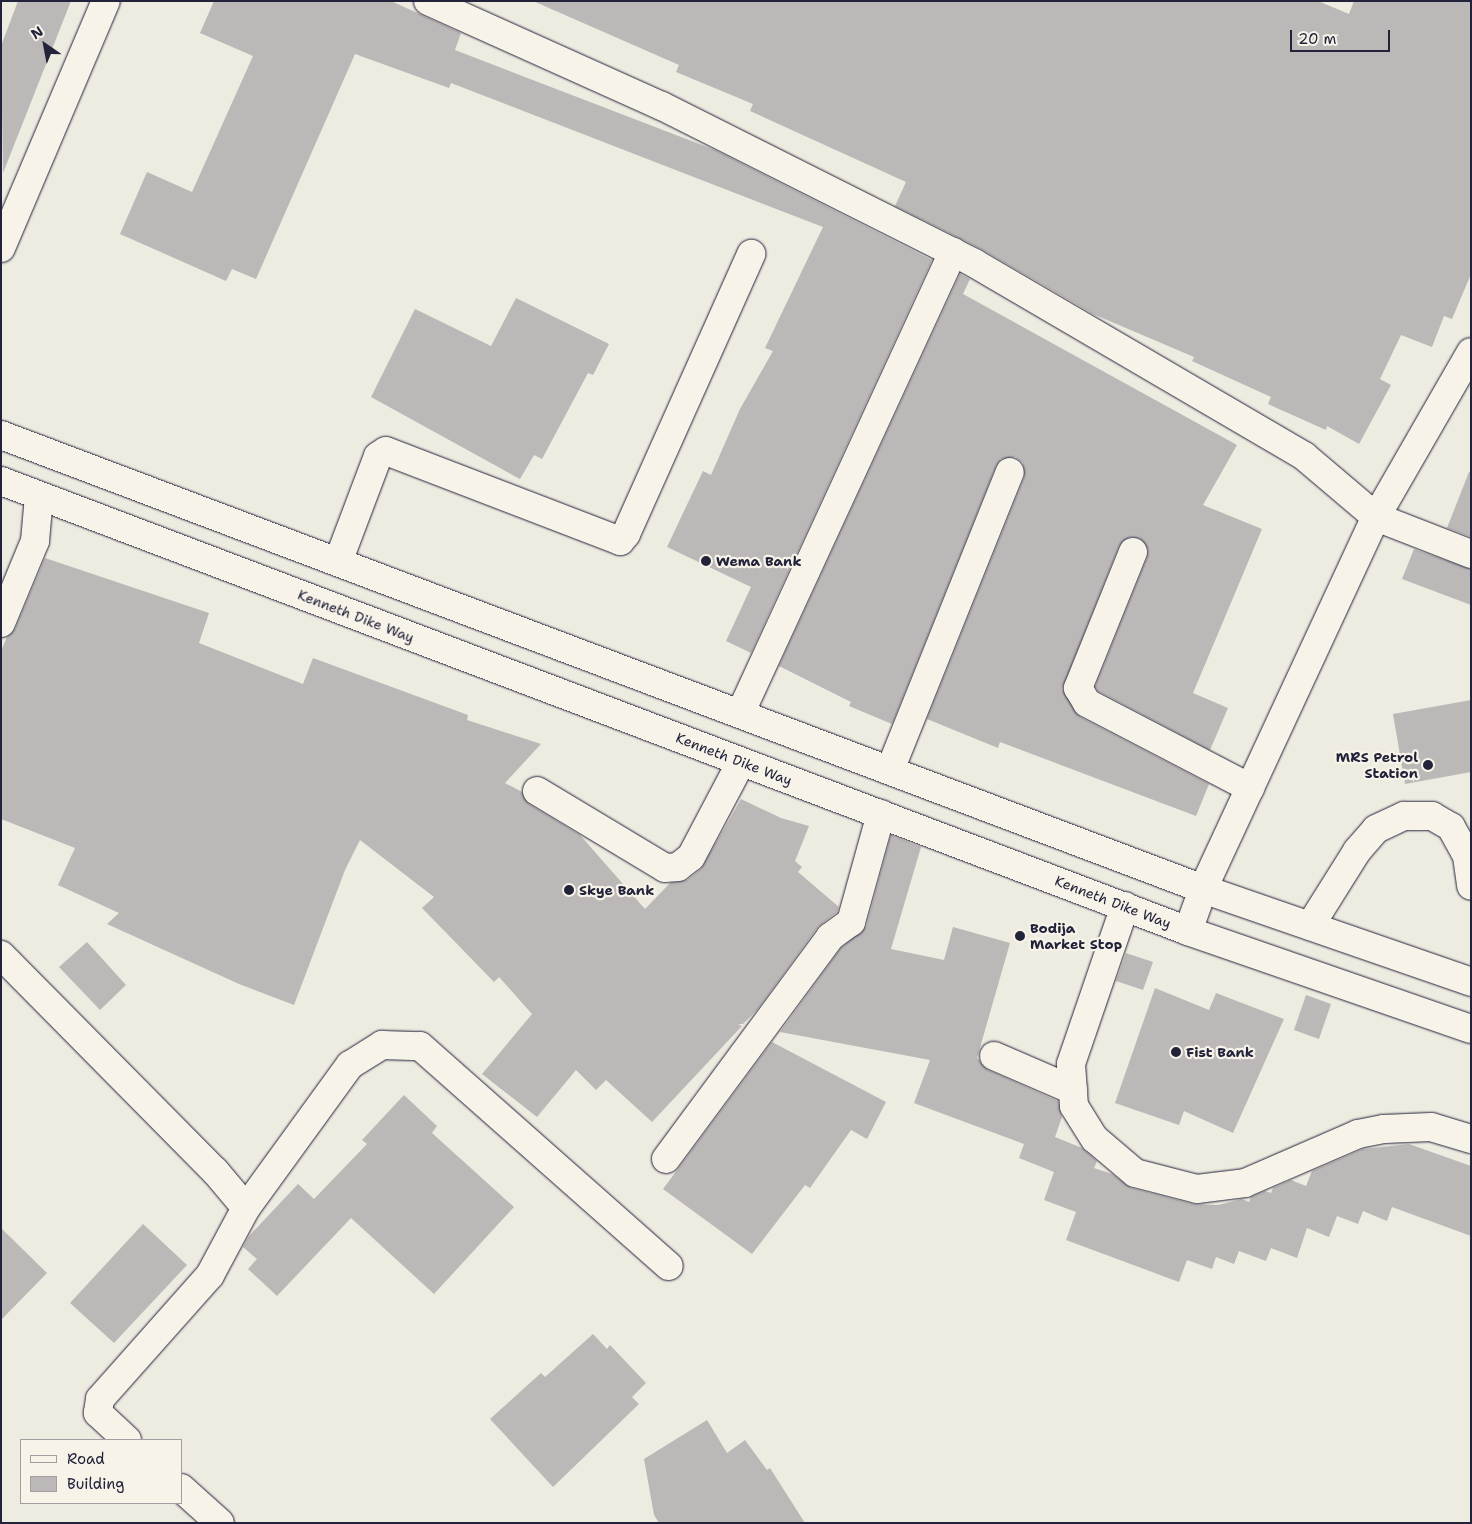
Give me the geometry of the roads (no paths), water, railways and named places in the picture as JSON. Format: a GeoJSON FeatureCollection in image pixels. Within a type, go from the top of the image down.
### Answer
{"type":"FeatureCollection","features":[{"type":"Feature","properties":{"kind":"main road"},"geometry":{"type":"LineString","coordinates":[[1,248],[106,1]]}},
{"type":"Feature","properties":{"kind":"main road"},"geometry":{"type":"LineString","coordinates":[[428,1],[662,106],[953,252],[1304,456],[1376,516],[1471,554]]}},
{"type":"Feature","properties":{"kind":"main road"},"geometry":{"type":"LineString","coordinates":[[740,714],[953,252]]}},
{"type":"Feature","properties":{"kind":"main road"},"geometry":{"type":"LineString","coordinates":[[338,562],[378,456],[386,451],[620,541],[626,534],[751,254]]}},
{"type":"Feature","properties":{"kind":"main road"},"geometry":{"type":"LineString","coordinates":[[1188,931],[1203,889],[1376,516],[1471,352]]}},
{"type":"Feature","properties":{"kind":"main road"},"geometry":{"type":"LineString","coordinates":[[1,435],[1203,889],[1471,982]]}},
{"type":"Feature","properties":{"kind":"main road"},"geometry":{"type":"LineString","coordinates":[[890,770],[1010,472]]}},
{"type":"Feature","properties":{"kind":"main road","name":"Kenneth Dike Way"},"geometry":{"type":"LineString","coordinates":[[1,481],[1188,931],[1471,1029]]}},
{"type":"Feature","properties":{"kind":"main road"},"geometry":{"type":"LineString","coordinates":[[1,623],[35,541],[39,496]]}},
{"type":"Feature","properties":{"kind":"main road"},"geometry":{"type":"LineString","coordinates":[[1133,552],[1078,688],[1087,703],[1250,788]]}},
{"type":"Feature","properties":{"kind":"main road"},"geometry":{"type":"LineString","coordinates":[[537,791],[665,868],[678,867],[691,857],[741,762]]}},
{"type":"Feature","properties":{"kind":"main road"},"geometry":{"type":"LineString","coordinates":[[666,1158],[830,937],[851,922],[881,814]]}},
{"type":"Feature","properties":{"kind":"main road"},"geometry":{"type":"LineString","coordinates":[[1310,926],[1358,851],[1376,829],[1404,816],[1432,816],[1451,827],[1468,856],[1471,886]]}},
{"type":"Feature","properties":{"kind":"main road"},"geometry":{"type":"LineString","coordinates":[[1124,906],[1071,1064],[1074,1106],[1095,1139],[1135,1174],[1197,1189],[1245,1182],[1358,1134],[1384,1129],[1431,1127],[1471,1139]]}},
{"type":"Feature","properties":{"kind":"main road"},"geometry":{"type":"LineString","coordinates":[[1,955],[215,1171],[246,1208]]}},
{"type":"Feature","properties":{"kind":"main road"},"geometry":{"type":"LineString","coordinates":[[126,1439],[98,1412],[100,1399],[210,1275],[246,1208],[350,1065],[382,1045],[420,1046],[669,1266]]}},
{"type":"Feature","properties":{"kind":"main road"},"geometry":{"type":"LineString","coordinates":[[994,1056],[1073,1090]]}},
{"type":"Feature","properties":{"kind":"main road"},"geometry":{"type":"LineString","coordinates":[[182,1489],[220,1523]]}},
{"type":"Feature","properties":{"kind":"place","name":"Wema Bank"},"geometry":{"type":"Point","coordinates":[706,561]}},
{"type":"Feature","properties":{"kind":"place","name":"MRS Petrol Station"},"geometry":{"type":"Point","coordinates":[1428,765]}},
{"type":"Feature","properties":{"kind":"place","name":"Skye Bank"},"geometry":{"type":"Point","coordinates":[569,890]}},
{"type":"Feature","properties":{"kind":"place","name":"Bodija Market Stop"},"geometry":{"type":"Point","coordinates":[1020,936]}},
{"type":"Feature","properties":{"kind":"place","name":"Fist Bank"},"geometry":{"type":"Point","coordinates":[1176,1052]}}]}
